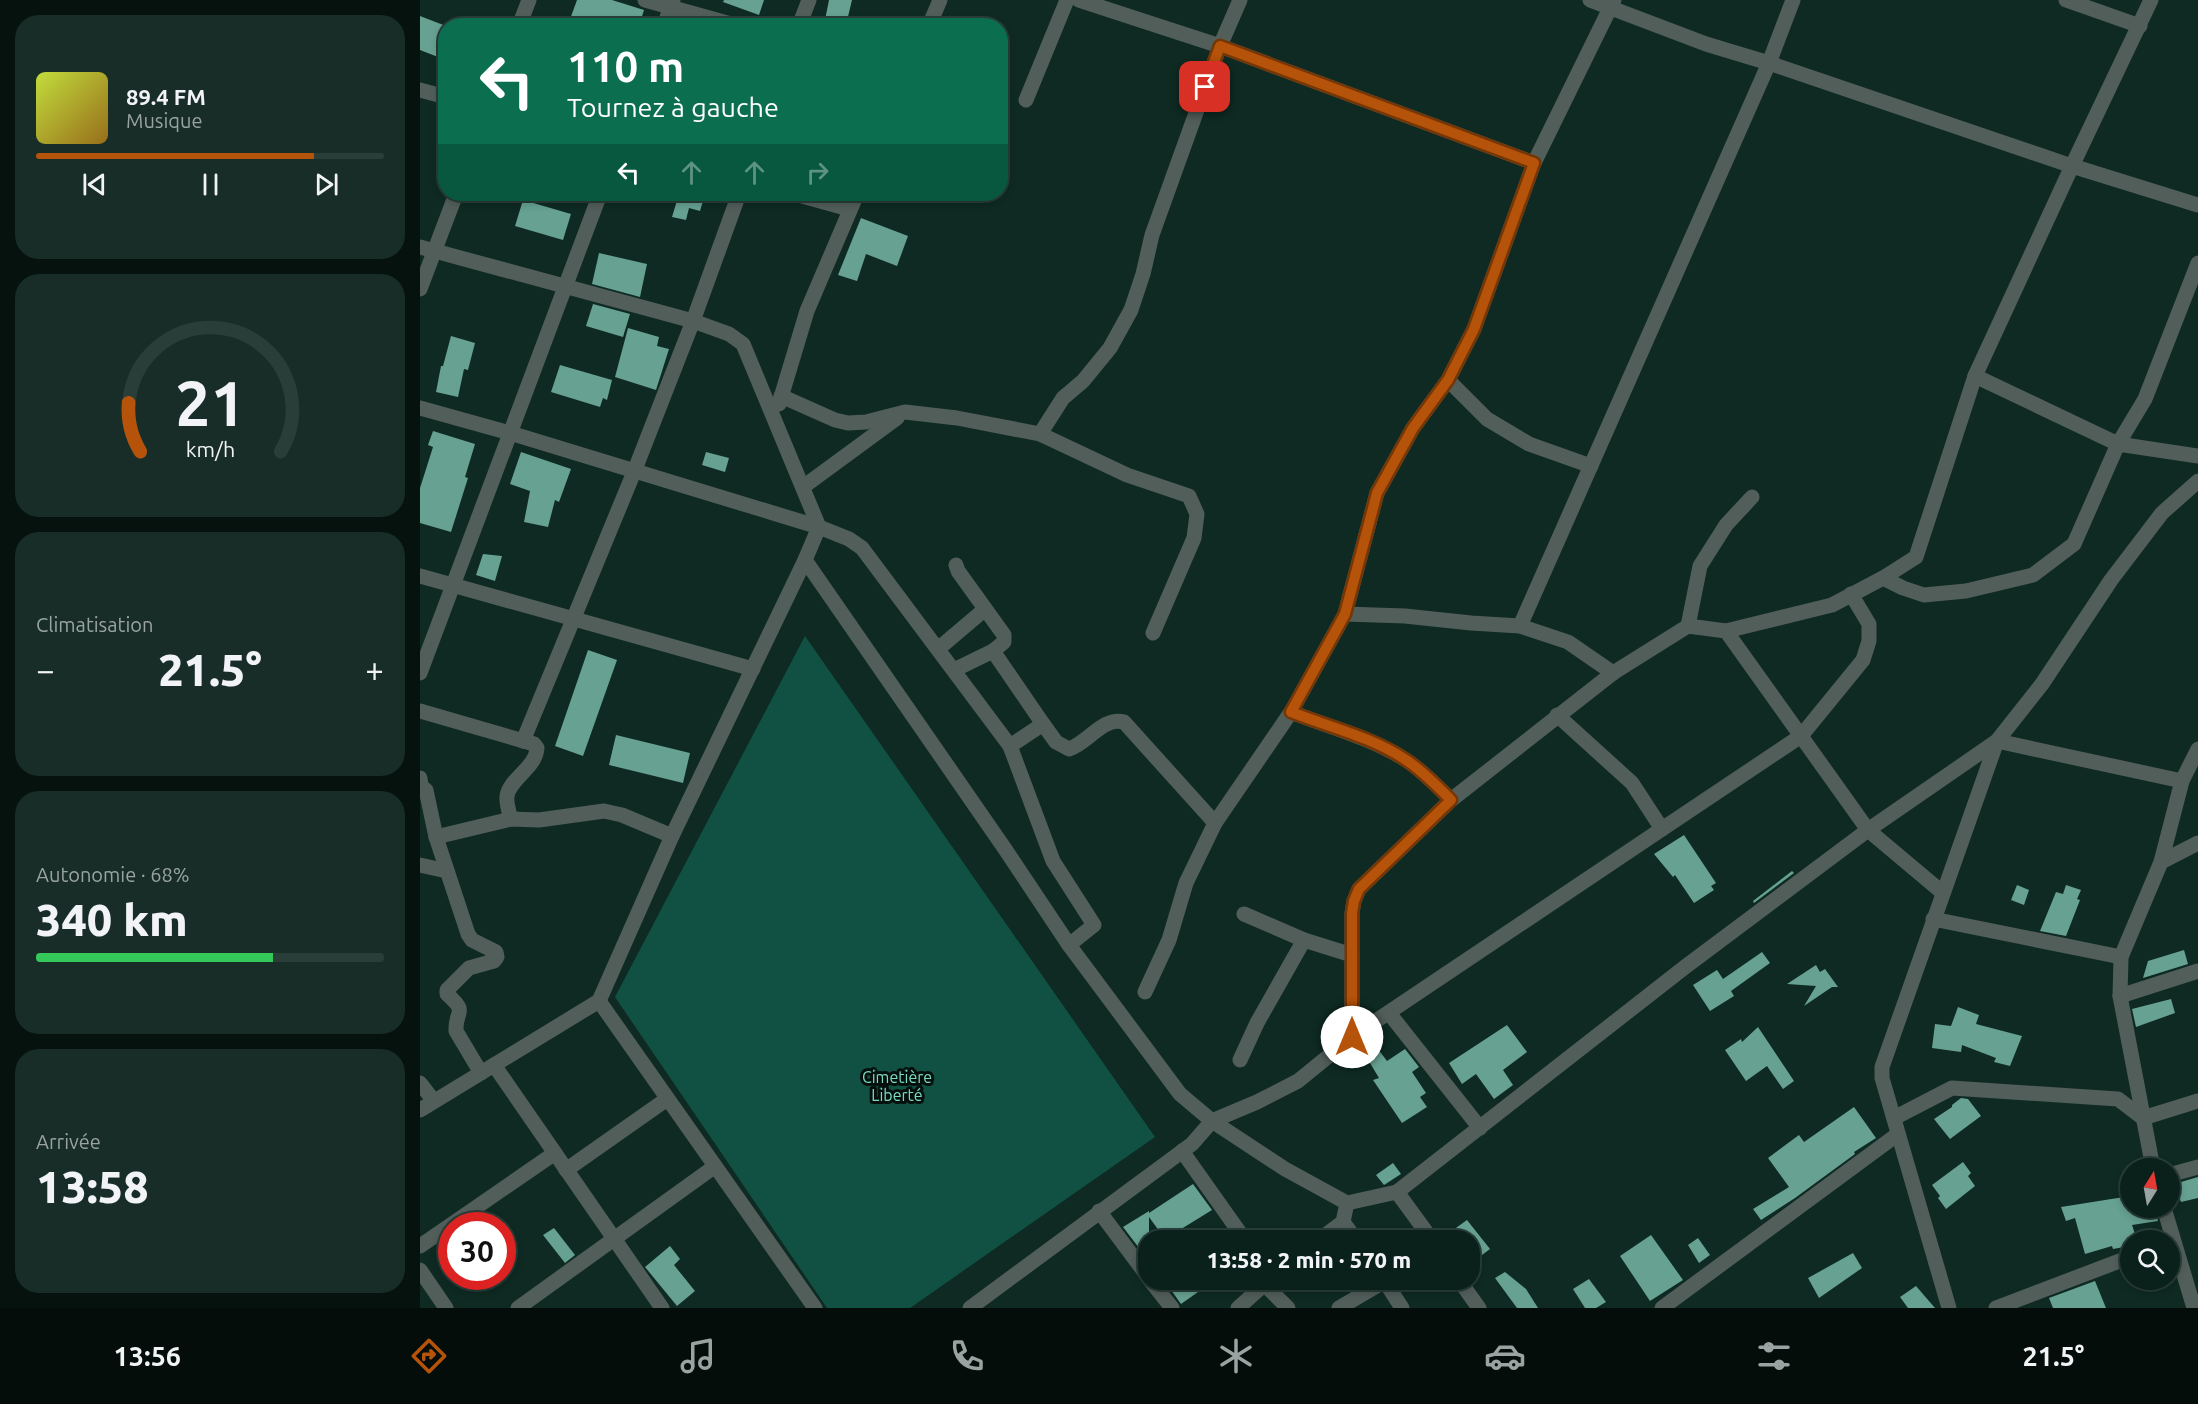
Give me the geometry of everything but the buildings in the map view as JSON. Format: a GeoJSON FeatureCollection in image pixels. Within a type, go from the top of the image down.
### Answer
{"type":"FeatureCollection","features":[{"type":"Feature","properties":{"kind":"street"},"geometry":{"type":"LineString","coordinates":[[522,18],[529,0]]}},
{"type":"Feature","properties":{"kind":"street"},"geometry":{"type":"LineString","coordinates":[[645,0],[672,4],[714,18]]}},
{"type":"Feature","properties":{"kind":"street"},"geometry":{"type":"LineString","coordinates":[[802,18],[808,0]]}},
{"type":"Feature","properties":{"kind":"street"},"geometry":{"type":"LineString","coordinates":[[932,18],[940,0]]}},
{"type":"Feature","properties":{"kind":"street"},"geometry":{"type":"LineString","coordinates":[[1026,100],[1067,0]]}},
{"type":"Feature","properties":{"kind":"street"},"geometry":{"type":"LineString","coordinates":[[1079,0],[1220,46],[1534,163]]}},
{"type":"Feature","properties":{"kind":"street"},"geometry":{"type":"LineString","coordinates":[[1040,434],[1062,398],[1083,381],[1110,348],[1131,310],[1143,274],[1152,235],[1220,46],[1240,0]]}},
{"type":"Feature","properties":{"kind":"street"},"geometry":{"type":"LineString","coordinates":[[1590,0],[1613,4],[1706,44],[1769,63],[2072,166],[2198,205]]}},
{"type":"Feature","properties":{"kind":"street"},"geometry":{"type":"LineString","coordinates":[[1520,626],[1769,63],[1793,0]]}},
{"type":"Feature","properties":{"kind":"street"},"geometry":{"type":"LineString","coordinates":[[2066,0],[2140,26]]}},
{"type":"Feature","properties":{"kind":"street"},"geometry":{"type":"LineString","coordinates":[[1352,1037],[1352,913],[1359,889],[1451,800],[1613,673],[1688,627],[1726,631],[1832,605],[1883,578],[1916,557],[1975,376],[2151,0]]}},
{"type":"Feature","properties":{"kind":"street"},"geometry":{"type":"LineString","coordinates":[[1145,992],[1169,940],[1186,883],[1215,823],[1291,712],[1345,614],[1377,493],[1413,428],[1448,380],[1474,329],[1534,163],[1613,4]]}},
{"type":"Feature","properties":{"kind":"street"},"geometry":{"type":"LineString","coordinates":[[420,90],[438,95]]}},
{"type":"Feature","properties":{"kind":"street"},"geometry":{"type":"LineString","coordinates":[[420,289],[427,249],[452,201]]}},
{"type":"Feature","properties":{"kind":"street"},"geometry":{"type":"LineString","coordinates":[[420,673],[597,201]]}},
{"type":"Feature","properties":{"kind":"street"},"geometry":{"type":"LineString","coordinates":[[523,741],[634,472],[736,201]]}},
{"type":"Feature","properties":{"kind":"street"},"geometry":{"type":"LineString","coordinates":[[820,201],[849,209]]}},
{"type":"Feature","properties":{"kind":"street"},"geometry":{"type":"LineString","coordinates":[[775,420],[807,311],[853,201]]}},
{"type":"Feature","properties":{"kind":"street"},"geometry":{"type":"LineString","coordinates":[[420,1110],[599,1001],[672,836],[819,527],[743,344],[729,334],[693,321],[427,249]]}},
{"type":"Feature","properties":{"kind":"street"},"geometry":{"type":"LineString","coordinates":[[1883,578],[1924,595],[1965,591],[2033,575],[2074,544],[2118,444],[2145,399],[2198,262]]}},
{"type":"Feature","properties":{"kind":"street"},"geometry":{"type":"LineString","coordinates":[[1975,376],[2118,444],[2198,456]]}},
{"type":"Feature","properties":{"kind":"street"},"geometry":{"type":"LineString","coordinates":[[1448,380],[1487,419],[1529,444],[1591,466]]}},
{"type":"Feature","properties":{"kind":"street"},"geometry":{"type":"LineString","coordinates":[[781,396],[835,420],[848,423],[866,422],[905,412],[957,418],[1040,434],[1127,475],[1189,496],[1197,514],[1194,538],[1154,633]]}},
{"type":"Feature","properties":{"kind":"street"},"geometry":{"type":"LineString","coordinates":[[420,408],[819,527],[849,539],[861,548],[1010,746],[1053,861],[1095,925],[1069,945]]}},
{"type":"Feature","properties":{"kind":"street"},"geometry":{"type":"LineString","coordinates":[[803,487],[905,412]]}},
{"type":"Feature","properties":{"kind":"street"},"geometry":{"type":"LineString","coordinates":[[805,560],[1069,945],[1180,1094],[1212,1121],[1285,1169],[1347,1203],[1397,1192],[1663,984],[1868,830],[1996,741],[2042,684],[2111,580],[2162,513],[2198,482]]}},
{"type":"Feature","properties":{"kind":"street"},"geometry":{"type":"LineString","coordinates":[[1688,627],[1700,566],[1726,525],[1752,498]]}},
{"type":"Feature","properties":{"kind":"street"},"geometry":{"type":"LineString","coordinates":[[954,670],[993,651],[1004,642],[1005,638],[958,571],[957,565]]}},
{"type":"Feature","properties":{"kind":"street"},"geometry":{"type":"LineString","coordinates":[[420,576],[574,617],[753,669]]}},
{"type":"Feature","properties":{"kind":"street"},"geometry":{"type":"LineString","coordinates":[[970,1308],[1192,1144],[1212,1121],[1298,1081],[1352,1037],[1801,736],[1863,660],[1869,641],[1869,624],[1851,594]]}},
{"type":"Feature","properties":{"kind":"street"},"geometry":{"type":"LineString","coordinates":[[938,649],[984,610]]}},
{"type":"Feature","properties":{"kind":"street"},"geometry":{"type":"LineString","coordinates":[[1345,614],[1405,616],[1520,626],[1568,642],[1613,673]]}},
{"type":"Feature","properties":{"kind":"street"},"geometry":{"type":"LineString","coordinates":[[1726,631],[1868,830],[1942,893]]}},
{"type":"Feature","properties":{"kind":"street"},"geometry":{"type":"LineString","coordinates":[[993,651],[1056,742],[1069,749],[1077,746],[1108,722],[1116,720],[1124,722],[1215,823]]}},
{"type":"Feature","properties":{"kind":"street"},"geometry":{"type":"LineString","coordinates":[[420,711],[534,744],[537,754],[508,790],[507,799],[511,819]]}},
{"type":"Feature","properties":{"kind":"street"},"geometry":{"type":"LineString","coordinates":[[1291,712],[1376,744],[1404,759],[1426,775],[1451,800]]}},
{"type":"Feature","properties":{"kind":"street"},"geometry":{"type":"LineString","coordinates":[[1557,715],[1632,783],[1662,829]]}},
{"type":"Feature","properties":{"kind":"street"},"geometry":{"type":"LineString","coordinates":[[1010,746],[1043,724]]}},
{"type":"Feature","properties":{"kind":"street"},"geometry":{"type":"LineString","coordinates":[[1996,741],[2182,781]]}},
{"type":"Feature","properties":{"kind":"street"},"geometry":{"type":"LineString","coordinates":[[1948,1308],[1882,1078],[1883,1059],[1996,741]]}},
{"type":"Feature","properties":{"kind":"street"},"geometry":{"type":"LineString","coordinates":[[2151,1158],[2120,996],[2121,957],[2161,862],[2182,781],[2198,749]]}},
{"type":"Feature","properties":{"kind":"street"},"geometry":{"type":"LineString","coordinates":[[420,778],[421,786],[426,790],[436,837],[468,934],[472,940],[496,952],[497,957],[494,961],[469,968],[447,990],[447,994],[459,1005],[456,1031],[555,1153],[662,1308]]}},
{"type":"Feature","properties":{"kind":"street"},"geometry":{"type":"LineString","coordinates":[[436,837],[511,819],[539,820],[604,811],[613,812],[672,836]]}},
{"type":"Feature","properties":{"kind":"street"},"geometry":{"type":"LineString","coordinates":[[2161,862],[2198,843]]}},
{"type":"Feature","properties":{"kind":"street"},"geometry":{"type":"LineString","coordinates":[[420,865],[447,871]]}},
{"type":"Feature","properties":{"kind":"street"},"geometry":{"type":"LineString","coordinates":[[1244,914],[1304,940],[1352,955]]}},
{"type":"Feature","properties":{"kind":"street"},"geometry":{"type":"LineString","coordinates":[[1933,919],[2121,957]]}},
{"type":"Feature","properties":{"kind":"street"},"geometry":{"type":"LineString","coordinates":[[1240,1060],[1257,1023],[1304,940]]}},
{"type":"Feature","properties":{"kind":"street"},"geometry":{"type":"LineString","coordinates":[[2120,996],[2198,970]]}},
{"type":"Feature","properties":{"kind":"street"},"geometry":{"type":"LineString","coordinates":[[599,1001],[814,1308]]}},
{"type":"Feature","properties":{"kind":"street"},"geometry":{"type":"LineString","coordinates":[[1389,1013],[1480,1128]]}},
{"type":"Feature","properties":{"kind":"street"},"geometry":{"type":"LineString","coordinates":[[420,1083],[434,1101]]}},
{"type":"Feature","properties":{"kind":"street"},"geometry":{"type":"LineString","coordinates":[[1894,1118],[1952,1088],[2118,1099],[2143,1118]]}},
{"type":"Feature","properties":{"kind":"street"},"geometry":{"type":"LineString","coordinates":[[566,1170],[667,1099]]}},
{"type":"Feature","properties":{"kind":"street"},"geometry":{"type":"LineString","coordinates":[[2143,1118],[2198,1101]]}},
{"type":"Feature","properties":{"kind":"street"},"geometry":{"type":"LineString","coordinates":[[1662,1308],[1898,1134]]}},
{"type":"Feature","properties":{"kind":"street"},"geometry":{"type":"LineString","coordinates":[[1182,1151],[1238,1230]]}},
{"type":"Feature","properties":{"kind":"street"},"geometry":{"type":"LineString","coordinates":[[420,1246],[555,1153]]}},
{"type":"Feature","properties":{"kind":"street"},"geometry":{"type":"LineString","coordinates":[[518,1308],[714,1167]]}},
{"type":"Feature","properties":{"kind":"street"},"geometry":{"type":"LineString","coordinates":[[2180,1172],[2198,1167]]}},
{"type":"Feature","properties":{"kind":"street"},"geometry":{"type":"LineString","coordinates":[[1397,1192],[1425,1230]]}},
{"type":"Feature","properties":{"kind":"street"},"geometry":{"type":"LineString","coordinates":[[1332,1230],[1343,1222],[1347,1203]]}},
{"type":"Feature","properties":{"kind":"street"},"geometry":{"type":"LineString","coordinates":[[1099,1211],[1138,1263]]}},
{"type":"Feature","properties":{"kind":"street"},"geometry":{"type":"LineString","coordinates":[[1343,1222],[1349,1230]]}},
{"type":"Feature","properties":{"kind":"street"},"geometry":{"type":"LineString","coordinates":[[1996,1308],[2120,1261]]}},
{"type":"Feature","properties":{"kind":"street"},"geometry":{"type":"LineString","coordinates":[[2180,1267],[2194,1308]]}},
{"type":"Feature","properties":{"kind":"street"},"geometry":{"type":"LineString","coordinates":[[420,1269],[446,1308]]}},
{"type":"Feature","properties":{"kind":"street"},"geometry":{"type":"LineString","coordinates":[[1158,1290],[1172,1308]]}},
{"type":"Feature","properties":{"kind":"street"},"geometry":{"type":"LineString","coordinates":[[1238,1308],[1258,1290]]}},
{"type":"Feature","properties":{"kind":"street"},"geometry":{"type":"LineString","coordinates":[[1273,1290],[1288,1308]]}},
{"type":"Feature","properties":{"kind":"street"},"geometry":{"type":"LineString","coordinates":[[1339,1308],[1368,1290]]}},
{"type":"Feature","properties":{"kind":"street"},"geometry":{"type":"LineString","coordinates":[[1390,1290],[1402,1308]]}},
{"type":"Feature","properties":{"kind":"street"},"geometry":{"type":"LineString","coordinates":[[1466,1290],[1479,1308]]}},
{"type":"Feature","properties":{"kind":"green space","name":"Cimetière Liberté"},"geometry":{"type":"Polygon","coordinates":[[[805,636],[1155,1137],[910,1308],[827,1308],[615,997],[805,636]]]}},
{"type":"Feature","properties":{"kind":"route"},"geometry":{"type":"LineString","coordinates":[[1205,87],[1220,46],[1534,163],[1474,329],[1448,380],[1413,428],[1377,493],[1345,614],[1291,712],[1376,744],[1404,759],[1426,775],[1451,800],[1359,889],[1352,913],[1352,1037]]}}]}
